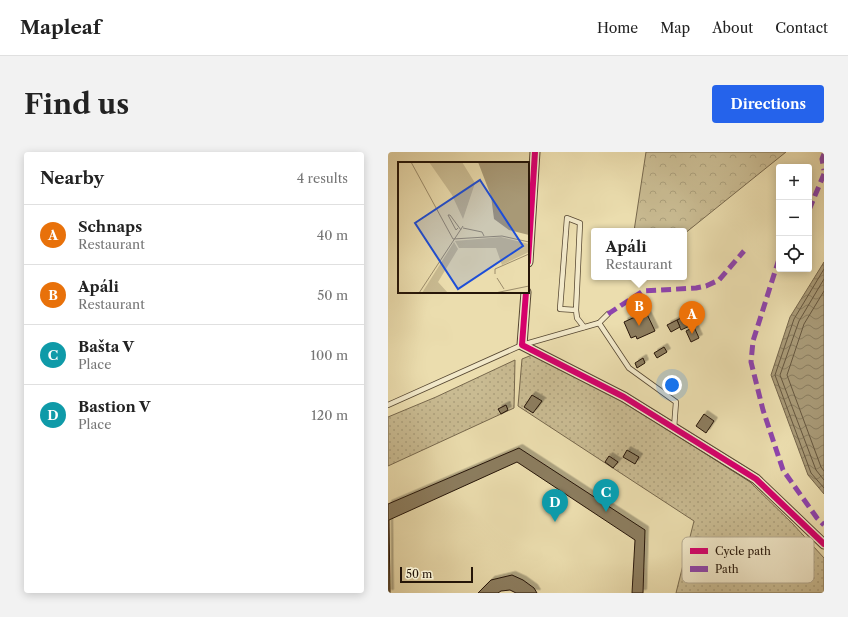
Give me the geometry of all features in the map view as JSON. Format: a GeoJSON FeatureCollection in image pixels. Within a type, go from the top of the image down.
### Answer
{"type":"FeatureCollection","features":[{"type":"Feature","properties":{"kind":"street"},"geometry":{"type":"LineString","coordinates":[[529,246],[535,152]]}},
{"type":"Feature","properties":{"kind":"street"},"geometry":{"type":"LineString","coordinates":[[526,293],[522,345],[593,380],[756,479],[824,544]]}},
{"type":"Feature","properties":{"kind":"lane"},"geometry":{"type":"LineString","coordinates":[[576,310],[560,309],[567,218],[580,223],[576,310],[577,318],[584,327]]}},
{"type":"Feature","properties":{"kind":"lane"},"geometry":{"type":"LineString","coordinates":[[388,405],[522,345],[598,323],[608,314]]}},
{"type":"Feature","properties":{"kind":"lane"},"geometry":{"type":"LineString","coordinates":[[598,323],[629,368],[676,402],[674,428]]}},
{"type":"Feature","properties":{"kind":"green space"},"geometry":{"type":"Polygon","coordinates":[[[646,152],[786,152],[687,232],[687,228],[634,228],[646,152]]]}},
{"type":"Feature","properties":{"kind":"green space"},"geometry":{"type":"Polygon","coordinates":[[[532,355],[599,386],[750,482],[805,537],[690,537],[694,521],[518,406],[522,359],[532,355]]]}},
{"type":"Feature","properties":{"kind":"green space"},"geometry":{"type":"Polygon","coordinates":[[[515,360],[514,408],[388,466],[388,417],[436,397],[515,360]]]}},
{"type":"Feature","properties":{"kind":"green space"},"geometry":{"type":"Polygon","coordinates":[[[814,547],[824,558],[824,593],[676,593],[682,569],[682,583],[814,583],[814,547]]]}},
{"type":"Feature","properties":{"kind":"water"},"geometry":{"type":"Polygon","coordinates":[[[824,262],[824,494],[808,475],[771,375],[790,317],[824,262]]]}},
{"type":"Feature","properties":{"kind":"building"},"geometry":{"type":"Polygon","coordinates":[[[646,312],[655,331],[637,339],[636,336],[631,338],[624,322],[646,312]]]}},
{"type":"Feature","properties":{"kind":"building"},"geometry":{"type":"Polygon","coordinates":[[[689,314],[694,324],[681,330],[677,320],[689,314]]]}},
{"type":"Feature","properties":{"kind":"building"},"geometry":{"type":"Polygon","coordinates":[[[677,320],[680,327],[671,332],[667,325],[677,320]]]}},
{"type":"Feature","properties":{"kind":"building"},"geometry":{"type":"Polygon","coordinates":[[[694,327],[699,338],[691,342],[686,331],[694,327]]]}},
{"type":"Feature","properties":{"kind":"building"},"geometry":{"type":"Polygon","coordinates":[[[664,347],[667,352],[657,358],[654,353],[664,347]]]}},
{"type":"Feature","properties":{"kind":"building"},"geometry":{"type":"Polygon","coordinates":[[[643,358],[645,363],[637,368],[635,363],[643,358]]]}},
{"type":"Feature","properties":{"kind":"building"},"geometry":{"type":"Polygon","coordinates":[[[532,395],[542,401],[533,413],[524,407],[532,395]]]}},
{"type":"Feature","properties":{"kind":"building"},"geometry":{"type":"Polygon","coordinates":[[[506,405],[508,410],[501,414],[498,409],[506,405]]]}},
{"type":"Feature","properties":{"kind":"building"},"geometry":{"type":"Polygon","coordinates":[[[704,414],[714,421],[706,433],[696,426],[704,414]]]}},
{"type":"Feature","properties":{"kind":"building"},"geometry":{"type":"Polygon","coordinates":[[[519,448],[645,530],[643,593],[632,593],[635,540],[517,462],[389,520],[390,593],[388,593],[388,504],[519,448]]]}},
{"type":"Feature","properties":{"kind":"building"},"geometry":{"type":"Polygon","coordinates":[[[627,450],[639,457],[635,464],[623,457],[627,450]]]}},
{"type":"Feature","properties":{"kind":"building"},"geometry":{"type":"Polygon","coordinates":[[[609,456],[618,462],[613,468],[605,462],[609,456]]]}},
{"type":"Feature","properties":{"kind":"building"},"geometry":{"type":"Polygon","coordinates":[[[512,575],[523,580],[534,588],[537,593],[516,593],[510,590],[501,591],[498,593],[478,593],[491,580],[512,575]]]}},
{"type":"Feature","properties":{"kind":"marked path"},"geometry":{"type":"LineString","coordinates":[[824,154],[822,159],[824,170]]}},
{"type":"Feature","properties":{"kind":"marked path"},"geometry":{"type":"LineString","coordinates":[[812,203],[824,174]]}},
{"type":"Feature","properties":{"kind":"marked path"},"geometry":{"type":"LineString","coordinates":[[608,314],[643,291],[696,288],[706,286],[719,280],[744,251]]}},
{"type":"Feature","properties":{"kind":"marked path"},"geometry":{"type":"LineString","coordinates":[[776,268],[753,341],[751,362],[763,410],[783,470],[817,518],[824,525]]}},
{"type":"Feature","properties":{"kind":"cycle path"},"geometry":{"type":"LineString","coordinates":[[529,246],[535,152]]}},
{"type":"Feature","properties":{"kind":"cycle path"},"geometry":{"type":"LineString","coordinates":[[526,293],[522,345],[624,397],[756,479],[824,544]]}},
{"type":"Feature","properties":{"kind":"place","name":"Apáli"},"geometry":{"type":"Point","coordinates":[639,326]}},
{"type":"Feature","properties":{"kind":"place","name":"Schnaps"},"geometry":{"type":"Point","coordinates":[692,334]}},
{"type":"Feature","properties":{"kind":"place","name":"Bašta V"},"geometry":{"type":"Point","coordinates":[606,512]}},
{"type":"Feature","properties":{"kind":"place","name":"Bastion V"},"geometry":{"type":"Point","coordinates":[555,522]}}]}
